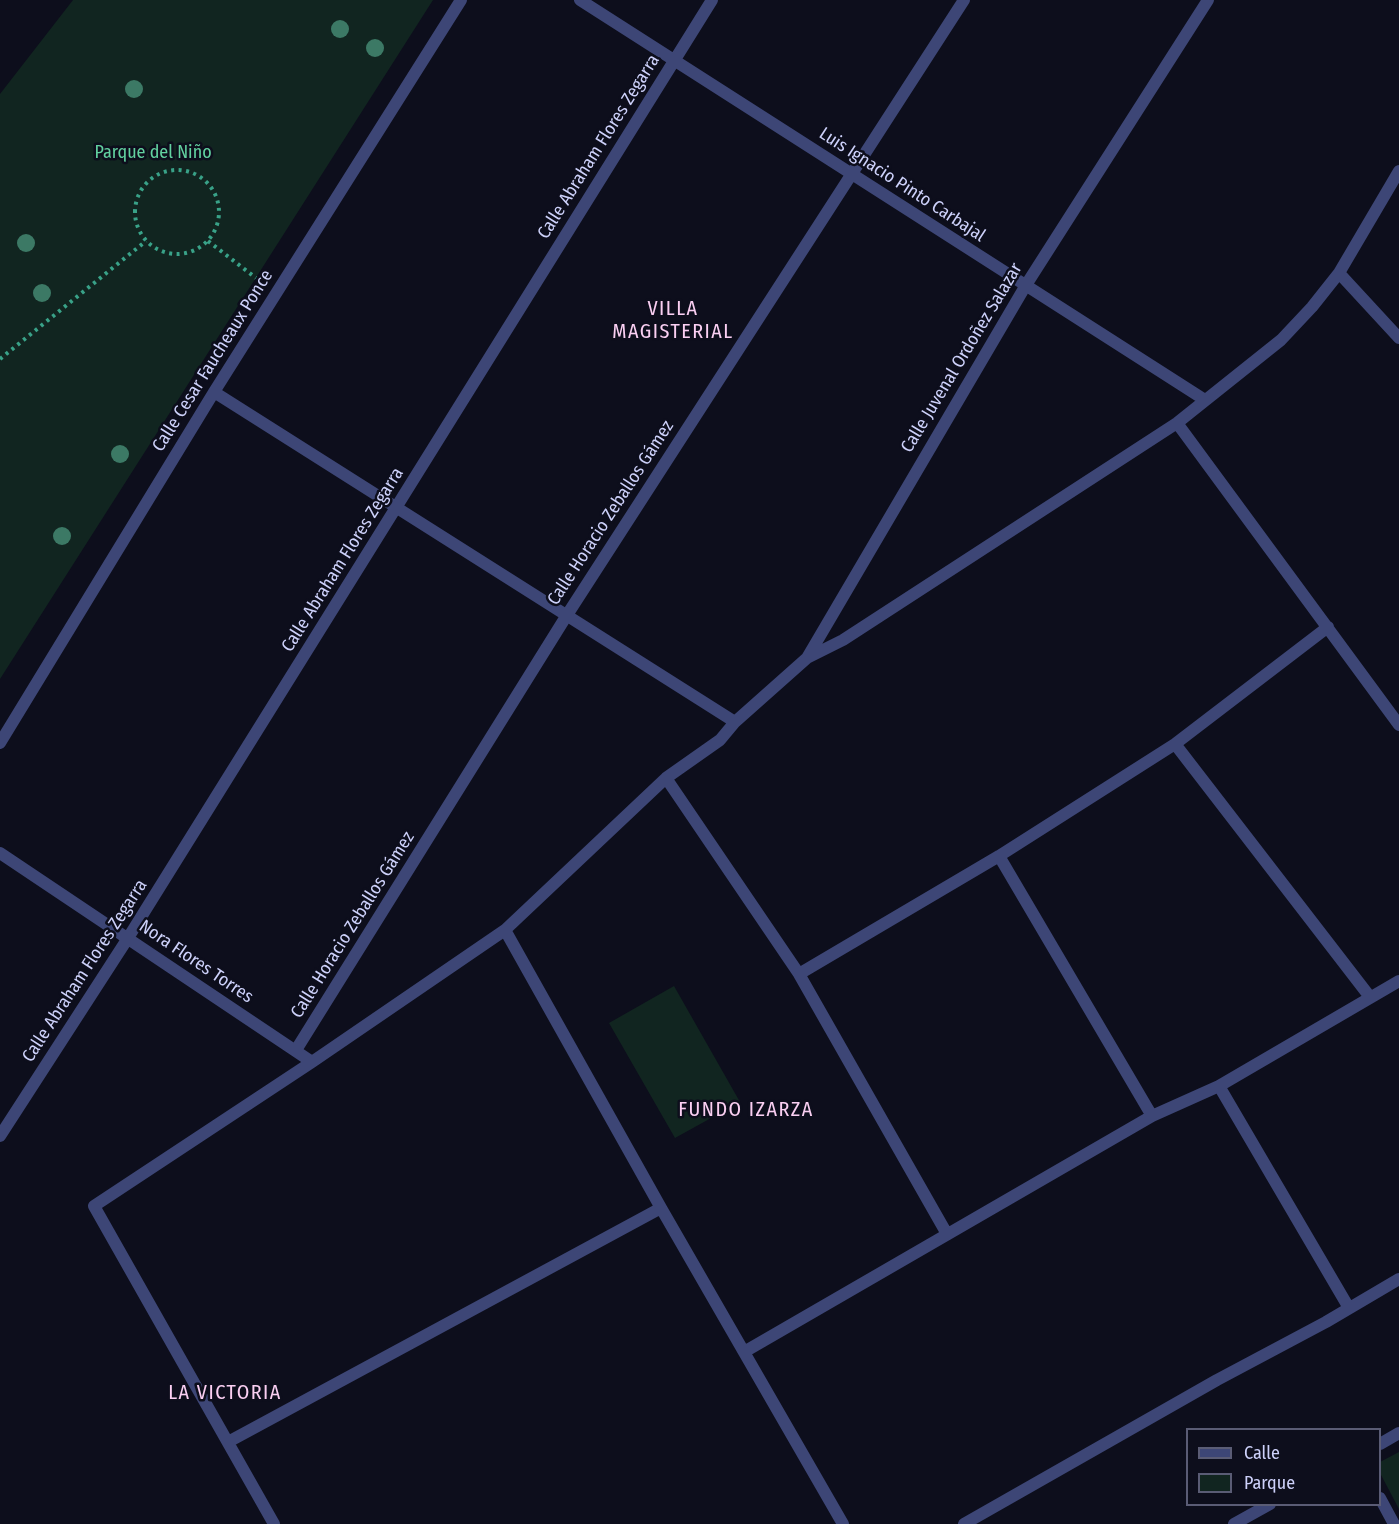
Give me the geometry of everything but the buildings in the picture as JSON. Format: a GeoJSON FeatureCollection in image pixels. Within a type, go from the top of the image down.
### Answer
{"type":"FeatureCollection","features":[{"type":"Feature","properties":{"kind":"street","name":"Calle Cesar Faucheaux Ponce"},"geometry":{"type":"LineString","coordinates":[[0,743],[214,392],[460,0]]}},
{"type":"Feature","properties":{"kind":"street","name":"Luis Ignacio Pinto Carbajal"},"geometry":{"type":"LineString","coordinates":[[580,0],[1205,400]]}},
{"type":"Feature","properties":{"kind":"street","name":"Calle Abraham Flores Zegarra"},"geometry":{"type":"LineString","coordinates":[[0,1136],[128,938],[712,0]]}},
{"type":"Feature","properties":{"kind":"street","name":"Calle Horacio Zeballos Gámez"},"geometry":{"type":"LineString","coordinates":[[296,1050],[567,615],[964,0]]}},
{"type":"Feature","properties":{"kind":"street","name":"Calle Juvenal Ordoñez Salazar"},"geometry":{"type":"LineString","coordinates":[[228,1442],[94,1206],[312,1062],[505,930],[666,778],[720,740],[735,722],[807,658],[1026,285],[1208,0]]}},
{"type":"Feature","properties":{"kind":"street"},"geometry":{"type":"LineString","coordinates":[[807,658],[843,640],[1177,423],[1281,340],[1312,307],[1339,273],[1399,171]]}},
{"type":"Feature","properties":{"kind":"street"},"geometry":{"type":"LineString","coordinates":[[1339,273],[1399,338]]}},
{"type":"Feature","properties":{"kind":"street"},"geometry":{"type":"LineString","coordinates":[[214,392],[735,722]]}},
{"type":"Feature","properties":{"kind":"street"},"geometry":{"type":"LineString","coordinates":[[1177,423],[1399,725]]}},
{"type":"Feature","properties":{"kind":"street"},"geometry":{"type":"LineString","coordinates":[[799,974],[999,856],[1175,744],[1328,627]]}},
{"type":"Feature","properties":{"kind":"street"},"geometry":{"type":"LineString","coordinates":[[1175,744],[1370,997]]}},
{"type":"Feature","properties":{"kind":"street"},"geometry":{"type":"LineString","coordinates":[[666,778],[799,974],[947,1234]]}},
{"type":"Feature","properties":{"kind":"street","name":"Nora Flores Torres"},"geometry":{"type":"LineString","coordinates":[[0,853],[312,1062]]}},
{"type":"Feature","properties":{"kind":"street"},"geometry":{"type":"LineString","coordinates":[[999,856],[1152,1116]]}},
{"type":"Feature","properties":{"kind":"street"},"geometry":{"type":"LineString","coordinates":[[505,930],[661,1208],[843,1524]]}},
{"type":"Feature","properties":{"kind":"street"},"geometry":{"type":"LineString","coordinates":[[744,1352],[1152,1116],[1219,1086],[1399,981]]}},
{"type":"Feature","properties":{"kind":"street"},"geometry":{"type":"LineString","coordinates":[[1219,1086],[1349,1308]]}},
{"type":"Feature","properties":{"kind":"street"},"geometry":{"type":"LineString","coordinates":[[274,1524],[228,1442],[661,1208]]}},
{"type":"Feature","properties":{"kind":"street"},"geometry":{"type":"LineString","coordinates":[[964,1524],[1399,1279]]}},
{"type":"Feature","properties":{"kind":"street"},"geometry":{"type":"LineString","coordinates":[[1381,1443],[1399,1433]]}},
{"type":"Feature","properties":{"kind":"street"},"geometry":{"type":"LineString","coordinates":[[1381,1500],[1394,1524]]}},
{"type":"Feature","properties":{"kind":"street"},"geometry":{"type":"LineString","coordinates":[[1234,1524],[1266,1506]]}},
{"type":"Feature","properties":{"kind":"path"},"geometry":{"type":"LineString","coordinates":[[177,170],[202,179],[212,189],[218,202],[219,216],[216,229],[208,241],[197,250],[184,254],[170,254],[146,241],[138,229],[135,216],[136,202],[141,190],[151,179],[163,172],[177,170]]}},
{"type":"Feature","properties":{"kind":"path"},"geometry":{"type":"LineString","coordinates":[[0,359],[146,241]]}},
{"type":"Feature","properties":{"kind":"path"},"geometry":{"type":"LineString","coordinates":[[208,241],[256,278]]}},
{"type":"Feature","properties":{"kind":"green space","name":"Parque del Niño"},"geometry":{"type":"Polygon","coordinates":[[[73,0],[433,0],[0,679],[0,94],[73,0]]]}},
{"type":"Feature","properties":{"kind":"green space"},"geometry":{"type":"Polygon","coordinates":[[[674,986],[740,1102],[675,1138],[609,1023],[674,986]]]}},
{"type":"Feature","properties":{"kind":"green space"},"geometry":{"type":"Polygon","coordinates":[[[1399,1452],[1399,1509],[1381,1475],[1381,1461],[1399,1452]]]}},
{"type":"Feature","properties":{"kind":"district","name":"VILLA MAGISTERIAL"},"geometry":{"type":"Point","coordinates":[673,320]}},
{"type":"Feature","properties":{"kind":"district","name":"FUNDO IZARZA"},"geometry":{"type":"Point","coordinates":[746,1110]}},
{"type":"Feature","properties":{"kind":"district","name":"LA VICTORIA"},"geometry":{"type":"Point","coordinates":[225,1393]}}]}
